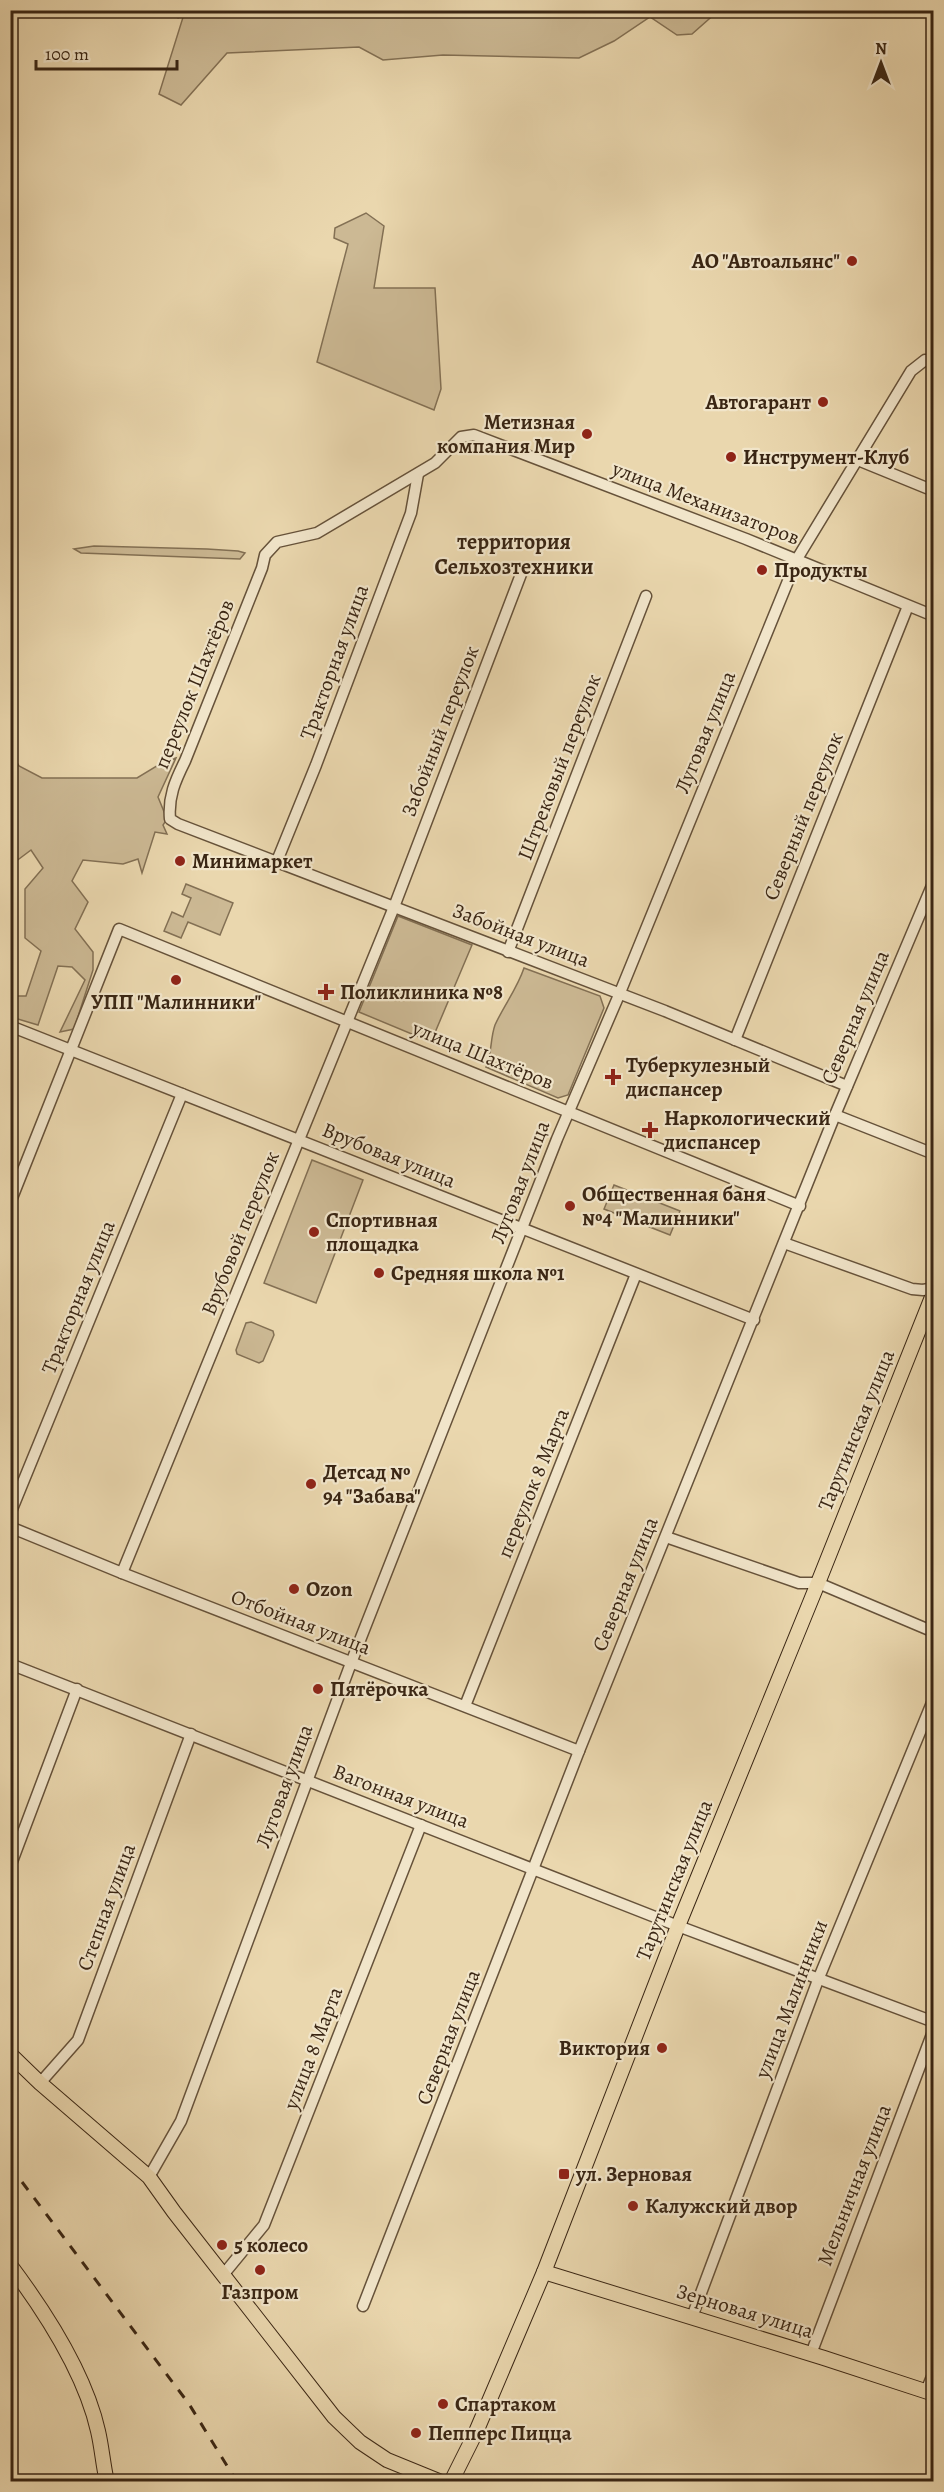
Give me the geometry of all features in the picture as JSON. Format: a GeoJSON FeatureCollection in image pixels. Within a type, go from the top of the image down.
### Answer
{"type":"FeatureCollection","features":[{"type":"Feature","properties":{"kind":"main road","name":"Тарутинская улица"},"geometry":{"type":"LineString","coordinates":[[450,2481],[476,2432],[544,2272],[678,1926],[818,1583],[933,1290]]}},
{"type":"Feature","properties":{"kind":"main road"},"geometry":{"type":"LineString","coordinates":[[10,2054],[40,2083],[150,2177],[174,2212],[334,2417],[360,2442],[387,2460],[441,2481]]}},
{"type":"Feature","properties":{"kind":"main road"},"geometry":{"type":"LineString","coordinates":[[10,2265],[52,2326],[79,2378],[98,2430],[107,2481]]}},
{"type":"Feature","properties":{"kind":"main road","name":"Зерновая улица"},"geometry":{"type":"LineString","coordinates":[[544,2272],[930,2393]]}},
{"type":"Feature","properties":{"kind":"street","name":"Луговая улица"},"geometry":{"type":"LineString","coordinates":[[150,2177],[181,2121],[351,1663],[569,1111],[619,995],[797,559],[911,371],[929,360]]}},
{"type":"Feature","properties":{"kind":"street","name":"улица Механизаторов"},"geometry":{"type":"LineString","coordinates":[[418,474],[435,463],[461,437],[474,435],[797,559],[933,616]]}},
{"type":"Feature","properties":{"kind":"street"},"geometry":{"type":"LineString","coordinates":[[858,460],[933,491]]}},
{"type":"Feature","properties":{"kind":"street","name":"переулок Шахтёров"},"geometry":{"type":"LineString","coordinates":[[178,824],[170,819],[169,805],[173,784],[198,728],[262,568],[265,555],[277,542],[317,533],[418,474]]}},
{"type":"Feature","properties":{"kind":"street","name":"Тракторная улица"},"geometry":{"type":"LineString","coordinates":[[277,861],[316,765],[411,513],[418,474]]}},
{"type":"Feature","properties":{"kind":"street","name":"Забойный переулок"},"geometry":{"type":"LineString","coordinates":[[394,907],[523,569]]}},
{"type":"Feature","properties":{"kind":"street","name":"Штрековый переулок"},"geometry":{"type":"LineString","coordinates":[[508,952],[646,596]]}},
{"type":"Feature","properties":{"kind":"street","name":"Северный переулок"},"geometry":{"type":"LineString","coordinates":[[735,1041],[908,606]]}},
{"type":"Feature","properties":{"kind":"street","name":"Забойная улица"},"geometry":{"type":"LineString","coordinates":[[178,824],[847,1086]]}},
{"type":"Feature","properties":{"kind":"street","name":"Северная улица"},"geometry":{"type":"LineString","coordinates":[[363,2306],[579,1751],[800,1206],[835,1114],[933,881]]}},
{"type":"Feature","properties":{"kind":"street","name":"Врубовой переулок"},"geometry":{"type":"LineString","coordinates":[[122,1573],[394,907]]}},
{"type":"Feature","properties":{"kind":"street","name":"улица Шахтёров"},"geometry":{"type":"LineString","coordinates":[[71,1051],[118,929],[800,1206]]}},
{"type":"Feature","properties":{"kind":"street","name":"Врубовая улица"},"geometry":{"type":"LineString","coordinates":[[10,1026],[753,1320]]}},
{"type":"Feature","properties":{"kind":"street"},"geometry":{"type":"LineString","coordinates":[[10,1203],[71,1051]]}},
{"type":"Feature","properties":{"kind":"street","name":"Тракторная улица"},"geometry":{"type":"LineString","coordinates":[[10,1514],[182,1094]]}},
{"type":"Feature","properties":{"kind":"street"},"geometry":{"type":"LineString","coordinates":[[835,1114],[933,1154]]}},
{"type":"Feature","properties":{"kind":"street"},"geometry":{"type":"LineString","coordinates":[[784,1243],[912,1288],[933,1290]]}},
{"type":"Feature","properties":{"kind":"street","name":"переулок 8 Марта"},"geometry":{"type":"LineString","coordinates":[[465,1706],[636,1274]]}},
{"type":"Feature","properties":{"kind":"street","name":"Отбойная улица"},"geometry":{"type":"LineString","coordinates":[[10,1527],[579,1751]]}},
{"type":"Feature","properties":{"kind":"street"},"geometry":{"type":"LineString","coordinates":[[666,1537],[799,1583],[818,1583],[933,1632]]}},
{"type":"Feature","properties":{"kind":"street","name":"Вагонная улица"},"geometry":{"type":"LineString","coordinates":[[10,1664],[678,1926],[933,2022]]}},
{"type":"Feature","properties":{"kind":"street"},"geometry":{"type":"LineString","coordinates":[[10,1868],[77,1689]]}},
{"type":"Feature","properties":{"kind":"street","name":"улица Малинники"},"geometry":{"type":"LineString","coordinates":[[692,2317],[818,1980],[933,1698]]}},
{"type":"Feature","properties":{"kind":"street","name":"Степная улица"},"geometry":{"type":"LineString","coordinates":[[40,2083],[78,2040],[191,1734]]}},
{"type":"Feature","properties":{"kind":"street","name":"улица 8 Марта"},"geometry":{"type":"LineString","coordinates":[[223,2275],[264,2225],[421,1825]]}},
{"type":"Feature","properties":{"kind":"street","name":"Мельничная улица"},"geometry":{"type":"LineString","coordinates":[[811,2354],[933,2029]]}},
{"type":"Feature","properties":{"kind":"street"},"geometry":{"type":"LineString","coordinates":[[930,2393],[933,2372]]}},
{"type":"Feature","properties":{"kind":"shaded area"},"geometry":{"type":"Polygon","coordinates":[[[185,10],[729,11],[717,12],[692,34],[677,35],[650,17],[614,41],[579,58],[443,55],[383,60],[359,47],[227,53],[181,105],[159,94],[185,10]]]}},
{"type":"Feature","properties":{"kind":"shaded area"},"geometry":{"type":"Polygon","coordinates":[[[366,213],[384,226],[374,288],[435,288],[441,389],[434,410],[317,362],[348,244],[334,238],[335,228],[366,213]]]}},
{"type":"Feature","properties":{"kind":"shaded area"},"geometry":{"type":"Polygon","coordinates":[[[94,546],[207,549],[245,553],[240,559],[81,553],[74,549],[94,546]]]}},
{"type":"Feature","properties":{"kind":"shaded area"},"geometry":{"type":"Polygon","coordinates":[[[10,751],[19,766],[42,778],[137,778],[165,761],[176,758],[158,797],[167,819],[163,825],[167,834],[155,832],[142,873],[138,859],[123,864],[83,860],[72,881],[88,902],[75,929],[93,952],[93,970],[74,1029],[60,1032],[85,980],[72,967],[58,966],[38,1025],[11,1017],[11,996],[26,996],[41,951],[25,938],[25,889],[43,868],[31,850],[15,862],[17,882],[11,894],[10,751]]]}},
{"type":"Feature","properties":{"kind":"shaded area"},"geometry":{"type":"Polygon","coordinates":[[[186,884],[233,903],[220,935],[188,922],[181,938],[164,931],[172,912],[183,917],[191,898],[182,894],[186,884]]]}},
{"type":"Feature","properties":{"kind":"shaded area"},"geometry":{"type":"Polygon","coordinates":[[[398,916],[472,945],[431,1042],[359,1012],[398,916]]]}},
{"type":"Feature","properties":{"kind":"shaded area"},"geometry":{"type":"Polygon","coordinates":[[[524,968],[600,996],[604,1008],[568,1095],[558,1098],[486,1067],[495,1025],[524,968]]]}},
{"type":"Feature","properties":{"kind":"shaded area","name":"Спортивная площадка"},"geometry":{"type":"Polygon","coordinates":[[[312,1160],[363,1180],[316,1303],[264,1283],[312,1160]]]}},
{"type":"Feature","properties":{"kind":"shaded area"},"geometry":{"type":"Polygon","coordinates":[[[614,1185],[680,1211],[670,1235],[604,1209],[614,1185]]]}},
{"type":"Feature","properties":{"kind":"shaded area"},"geometry":{"type":"Polygon","coordinates":[[[251,1322],[273,1331],[274,1335],[263,1361],[259,1363],[237,1354],[236,1350],[246,1323],[251,1322]]]}},
{"type":"Feature","properties":{"kind":"waterway"},"geometry":{"type":"LineString","coordinates":[[178,17],[195,10]]}},
{"type":"Feature","properties":{"kind":"railway"},"geometry":{"type":"LineString","coordinates":[[10,2166],[189,2404],[237,2482]]}},
{"type":"Feature","properties":{"kind":"place","name":"АО \"Автоальянс\""},"geometry":{"type":"Point","coordinates":[852,261]}},
{"type":"Feature","properties":{"kind":"place","name":"Автогарант"},"geometry":{"type":"Point","coordinates":[823,402]}},
{"type":"Feature","properties":{"kind":"place","name":"Метизная компания Мир"},"geometry":{"type":"Point","coordinates":[587,434]}},
{"type":"Feature","properties":{"kind":"place","name":"Инструмент-Клуб"},"geometry":{"type":"Point","coordinates":[731,457]}},
{"type":"Feature","properties":{"kind":"place","name":"Продукты"},"geometry":{"type":"Point","coordinates":[762,570]}},
{"type":"Feature","properties":{"kind":"place","name":"Минимаркет"},"geometry":{"type":"Point","coordinates":[180,861]}},
{"type":"Feature","properties":{"kind":"place","name":"УПП \"Малинники\""},"geometry":{"type":"Point","coordinates":[176,980]}},
{"type":"Feature","properties":{"kind":"place","name":"Поликлиника №8"},"geometry":{"type":"Point","coordinates":[326,992]}},
{"type":"Feature","properties":{"kind":"place","name":"Туберкулезный диспансер"},"geometry":{"type":"Point","coordinates":[613,1077]}},
{"type":"Feature","properties":{"kind":"place","name":"Наркологический диспансер"},"geometry":{"type":"Point","coordinates":[650,1130]}},
{"type":"Feature","properties":{"kind":"place","name":"Общественная баня №4 \"Малинники\""},"geometry":{"type":"Point","coordinates":[570,1206]}},
{"type":"Feature","properties":{"kind":"place","name":"Спортивная площадка"},"geometry":{"type":"Point","coordinates":[314,1232]}},
{"type":"Feature","properties":{"kind":"place","name":"Средняя школа №1"},"geometry":{"type":"Point","coordinates":[379,1273]}},
{"type":"Feature","properties":{"kind":"place","name":"Детсад № 94 \"Забава\""},"geometry":{"type":"Point","coordinates":[311,1484]}},
{"type":"Feature","properties":{"kind":"place","name":"Ozon"},"geometry":{"type":"Point","coordinates":[294,1589]}},
{"type":"Feature","properties":{"kind":"place","name":"Пятёрочка"},"geometry":{"type":"Point","coordinates":[318,1689]}},
{"type":"Feature","properties":{"kind":"place","name":"Виктория"},"geometry":{"type":"Point","coordinates":[662,2048]}},
{"type":"Feature","properties":{"kind":"place","name":"ул. Зерновая"},"geometry":{"type":"Point","coordinates":[564,2174]}},
{"type":"Feature","properties":{"kind":"place","name":"Калужский двор"},"geometry":{"type":"Point","coordinates":[633,2206]}},
{"type":"Feature","properties":{"kind":"place","name":"5 колесо"},"geometry":{"type":"Point","coordinates":[222,2245]}},
{"type":"Feature","properties":{"kind":"place","name":"Газпром"},"geometry":{"type":"Point","coordinates":[260,2270]}},
{"type":"Feature","properties":{"kind":"place","name":"Спартаком"},"geometry":{"type":"Point","coordinates":[443,2404]}},
{"type":"Feature","properties":{"kind":"place","name":"Пепперс Пицца"},"geometry":{"type":"Point","coordinates":[416,2433]}},
{"type":"Feature","properties":{"kind":"district","name":"территория Сельхозтехники"},"geometry":{"type":"Point","coordinates":[514,554]}}]}
